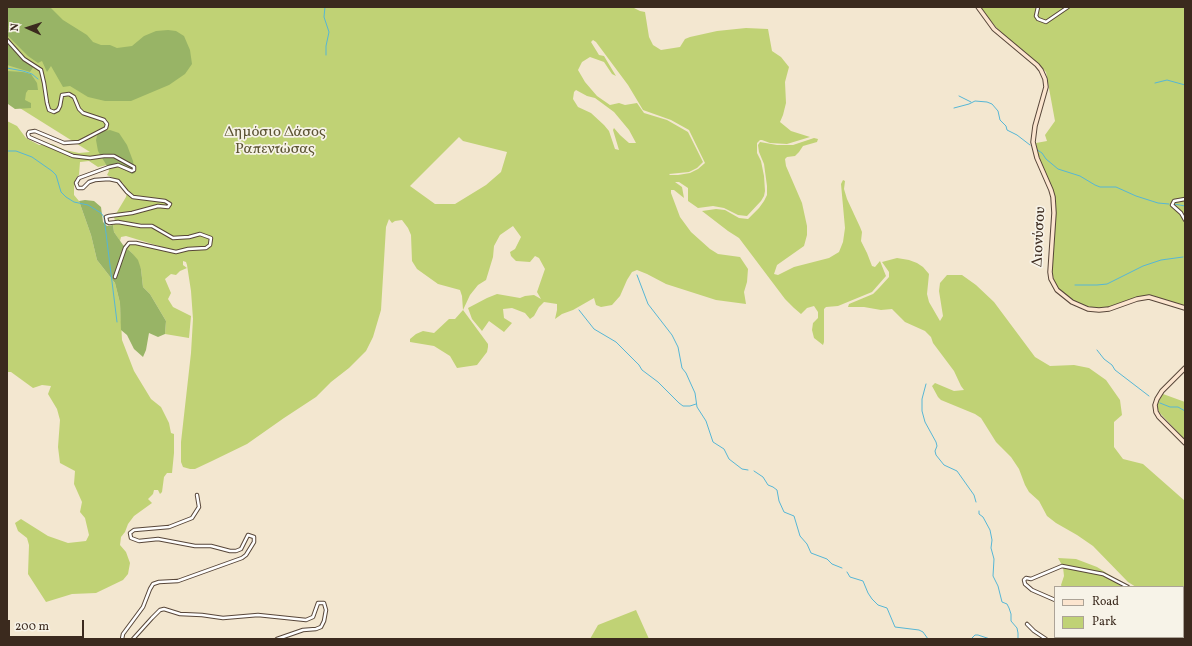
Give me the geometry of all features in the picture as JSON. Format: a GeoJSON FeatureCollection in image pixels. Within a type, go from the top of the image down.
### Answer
{"type":"FeatureCollection","features":[{"type":"Feature","properties":{"kind":"main road","name":"Διονύσου"},"geometry":{"type":"LineString","coordinates":[[978,7],[998,33],[1037,65],[1045,79],[1046,87],[1035,126],[1034,145],[1038,162],[1053,197],[1054,213],[1050,272],[1051,280],[1057,290],[1072,302],[1088,309],[1109,309],[1137,299],[1149,297],[1185,308]]}},
{"type":"Feature","properties":{"kind":"main road"},"geometry":{"type":"LineString","coordinates":[[1185,368],[1160,394],[1155,408],[1159,417],[1185,443]]}},
{"type":"Feature","properties":{"kind":"street"},"geometry":{"type":"LineString","coordinates":[[1038,7],[1036,16],[1038,19],[1046,22],[1068,7]]}},
{"type":"Feature","properties":{"kind":"street"},"geometry":{"type":"LineString","coordinates":[[7,40],[24,59],[41,70],[48,107],[52,112],[59,109],[62,95],[69,94],[74,97],[79,109],[83,113],[104,120],[107,124],[106,128],[79,142],[64,143],[35,131],[29,132],[29,137],[73,156],[90,158],[114,156],[134,167],[134,170],[132,170],[115,164],[79,178],[76,183],[78,188],[83,188],[89,182],[95,180],[112,179],[118,181],[133,197],[165,200],[170,204],[168,207],[158,206],[132,213],[109,216],[106,217],[107,222],[152,226],[173,238],[189,237],[200,234],[211,238],[210,245],[206,248],[188,249],[176,252],[136,243],[129,244],[125,248],[115,277]]}},
{"type":"Feature","properties":{"kind":"street"},"geometry":{"type":"LineString","coordinates":[[1185,199],[1174,201],[1172,205],[1181,213],[1185,220]]}},
{"type":"Feature","properties":{"kind":"street"},"geometry":{"type":"LineString","coordinates":[[122,639],[123,634],[143,607],[154,583],[178,581],[242,558],[246,555],[254,542],[254,537],[248,535],[241,549],[230,551],[211,546],[195,546],[158,539],[139,541],[131,538],[130,534],[134,530],[169,527],[192,518],[199,507],[197,495]]}},
{"type":"Feature","properties":{"kind":"street"},"geometry":{"type":"LineString","coordinates":[[1054,600],[1032,590],[1025,584],[1024,580],[1036,577],[1062,566],[1103,574],[1127,586]]}},
{"type":"Feature","properties":{"kind":"street"},"geometry":{"type":"LineString","coordinates":[[133,639],[162,609],[180,614],[223,618],[256,615],[306,620],[313,617],[318,603],[324,603],[326,610],[324,621],[320,627],[316,629],[304,630],[277,639]]}},
{"type":"Feature","properties":{"kind":"street"},"geometry":{"type":"LineString","coordinates":[[1027,624],[1046,639]]}},
{"type":"Feature","properties":{"kind":"green space","name":"Δημόσιο Δάσος Ραπεντώσας"},"geometry":{"type":"Polygon","coordinates":[[[7,7],[632,7],[645,12],[649,37],[653,45],[661,50],[680,47],[685,39],[717,31],[746,28],[768,29],[772,51],[781,57],[789,67],[785,82],[786,103],[780,122],[791,131],[810,137],[787,144],[770,143],[762,140],[757,143],[757,153],[761,161],[765,191],[761,201],[747,216],[738,215],[724,208],[713,206],[698,208],[688,201],[688,188],[679,182],[675,182],[682,187],[684,198],[674,190],[671,190],[680,217],[691,232],[718,254],[740,257],[748,269],[747,282],[744,292],[746,304],[716,300],[666,284],[637,270],[632,272],[620,296],[612,305],[601,307],[596,305],[594,298],[555,319],[557,304],[544,302],[530,319],[525,313],[512,308],[503,309],[504,318],[512,323],[504,332],[489,321],[482,331],[472,319],[468,308],[497,294],[520,298],[534,295],[541,299],[537,292],[545,269],[539,258],[535,256],[530,262],[516,261],[511,256],[510,252],[515,249],[521,237],[513,226],[500,235],[494,246],[493,257],[486,280],[478,285],[470,295],[463,310],[460,290],[438,284],[417,269],[412,261],[411,235],[408,228],[402,220],[392,223],[389,219],[386,227],[381,310],[373,337],[366,351],[316,397],[247,444],[195,469],[183,467],[181,462],[181,442],[191,353],[193,319],[191,291],[186,262],[183,261],[183,265],[187,268],[180,271],[176,275],[171,274],[165,279],[171,293],[168,299],[173,307],[191,316],[189,338],[165,334],[166,321],[150,294],[143,287],[141,269],[132,253],[126,248],[130,244],[135,244],[172,253],[181,252],[180,250],[172,250],[126,236],[121,237],[120,241],[114,232],[113,225],[118,223],[152,227],[175,238],[152,225],[115,221],[114,217],[126,197],[127,192],[123,183],[107,175],[109,171],[108,168],[112,166],[104,161],[107,165],[98,167],[89,161],[80,162],[79,175],[76,178],[74,187],[74,195],[79,201],[91,235],[97,260],[115,283],[120,303],[122,340],[134,371],[151,399],[161,407],[169,423],[171,433],[174,434],[174,453],[172,473],[167,473],[164,477],[162,492],[160,494],[158,490],[154,490],[153,494],[148,499],[152,503],[134,516],[121,537],[120,545],[126,552],[130,563],[128,574],[123,580],[96,593],[72,594],[46,602],[28,574],[29,545],[27,538],[18,531],[15,523],[21,519],[48,536],[68,543],[86,541],[89,535],[85,518],[80,512],[82,502],[74,484],[75,471],[60,463],[58,447],[60,420],[57,409],[48,394],[51,386],[42,385],[33,388],[11,372],[7,372],[7,121],[17,126],[26,138],[39,145],[52,144],[65,150],[79,153],[90,152],[7,100],[7,7]],[[593,40],[591,42],[599,55],[604,56],[616,76],[612,74],[604,62],[590,57],[582,62],[578,70],[585,82],[597,96],[610,105],[619,103],[625,105],[637,103],[644,113],[667,120],[688,132],[703,162],[697,168],[689,172],[669,174],[670,175],[690,173],[705,163],[689,130],[671,120],[643,110],[628,85],[593,40]],[[576,90],[574,92],[573,99],[578,107],[591,113],[609,131],[615,149],[619,150],[613,130],[614,128],[629,143],[636,143],[629,130],[614,112],[595,98],[587,96],[576,90]],[[459,137],[410,186],[435,204],[455,204],[486,185],[501,172],[507,152],[463,141],[459,137]]]}},
{"type":"Feature","properties":{"kind":"green space"},"geometry":{"type":"Polygon","coordinates":[[[7,7],[50,7],[63,20],[87,35],[93,42],[101,45],[110,45],[117,48],[132,46],[144,36],[156,31],[176,31],[184,36],[190,50],[192,64],[185,74],[169,85],[131,101],[105,101],[88,97],[70,86],[63,87],[51,66],[47,72],[42,61],[38,63],[28,56],[7,35],[7,7]]]}},
{"type":"Feature","properties":{"kind":"green space"},"geometry":{"type":"Polygon","coordinates":[[[979,7],[1185,7],[1185,307],[1151,295],[1138,297],[1118,306],[1098,309],[1089,308],[1075,303],[1059,289],[1054,281],[1052,270],[1056,200],[1040,163],[1036,143],[1047,141],[1045,135],[1055,121],[1046,72],[1009,40],[979,7]]]}},
{"type":"Feature","properties":{"kind":"green space"},"geometry":{"type":"Polygon","coordinates":[[[7,42],[21,58],[34,66],[30,72],[7,65],[7,42]]]}},
{"type":"Feature","properties":{"kind":"green space"},"geometry":{"type":"Polygon","coordinates":[[[7,71],[31,74],[37,83],[38,90],[28,90],[26,93],[25,100],[31,103],[31,108],[15,109],[8,104],[7,71]]]}},
{"type":"Feature","properties":{"kind":"green space"},"geometry":{"type":"Polygon","coordinates":[[[110,130],[119,133],[127,145],[133,161],[135,173],[132,174],[117,166],[108,168],[98,151],[96,140],[98,132],[110,130]]]}},
{"type":"Feature","properties":{"kind":"green space"},"geometry":{"type":"Polygon","coordinates":[[[814,138],[818,139],[817,142],[803,146],[795,156],[787,157],[785,159],[786,166],[802,203],[807,226],[807,235],[804,246],[777,265],[774,274],[778,275],[794,267],[829,258],[839,252],[843,242],[845,228],[841,184],[843,180],[845,181],[844,189],[847,199],[862,232],[861,241],[872,266],[875,267],[880,261],[886,276],[872,292],[838,306],[826,307],[824,309],[823,345],[814,338],[812,330],[813,323],[818,318],[818,312],[814,306],[807,308],[801,314],[785,299],[739,238],[702,211],[716,209],[725,210],[739,218],[748,219],[759,208],[767,195],[764,164],[758,145],[760,142],[777,145],[793,145],[814,138]]]}},
{"type":"Feature","properties":{"kind":"green space"},"geometry":{"type":"Polygon","coordinates":[[[79,201],[94,201],[101,207],[103,222],[107,226],[113,225],[114,232],[123,245],[138,260],[141,269],[143,287],[150,294],[166,321],[165,334],[158,337],[149,333],[146,350],[143,357],[134,349],[127,335],[121,330],[120,303],[115,283],[97,260],[91,235],[79,201]]]}},
{"type":"Feature","properties":{"kind":"green space"},"geometry":{"type":"Polygon","coordinates":[[[897,258],[909,260],[923,267],[929,274],[927,294],[929,302],[940,321],[943,316],[939,291],[940,283],[947,275],[962,275],[976,285],[994,302],[1035,357],[1050,366],[1074,365],[1089,368],[1106,380],[1120,400],[1122,415],[1114,422],[1114,447],[1123,459],[1143,464],[1185,501],[1185,633],[1184,586],[1134,586],[1128,582],[1093,546],[1047,516],[1039,501],[1029,492],[1019,469],[1011,457],[996,442],[981,418],[941,400],[938,397],[932,386],[935,383],[954,391],[964,390],[954,371],[933,343],[931,337],[925,331],[905,322],[892,309],[881,310],[864,307],[848,307],[849,304],[873,294],[889,277],[889,272],[882,262],[897,258]]]}},
{"type":"Feature","properties":{"kind":"green space"},"geometry":{"type":"Polygon","coordinates":[[[463,310],[488,344],[487,352],[477,365],[457,368],[450,356],[434,346],[410,342],[410,339],[416,334],[423,331],[434,333],[449,319],[455,319],[463,310]]]}},
{"type":"Feature","properties":{"kind":"green space"},"geometry":{"type":"Polygon","coordinates":[[[1163,394],[1185,402],[1185,440],[1159,412],[1157,406],[1163,394]]]}},
{"type":"Feature","properties":{"kind":"green space"},"geometry":{"type":"Polygon","coordinates":[[[1058,558],[1076,559],[1097,567],[1116,579],[1121,586],[1062,586],[1064,576],[1063,567],[1058,558]]]}},
{"type":"Feature","properties":{"kind":"green space"},"geometry":{"type":"Polygon","coordinates":[[[636,610],[649,639],[590,639],[598,625],[636,610]]]}},
{"type":"Feature","properties":{"kind":"green space"},"geometry":{"type":"Polygon","coordinates":[[[1116,638],[1184,639],[1116,639],[1116,638]]]}},
{"type":"Feature","properties":{"kind":"waterway"},"geometry":{"type":"LineString","coordinates":[[325,7],[324,17],[329,32],[326,55]]}},
{"type":"Feature","properties":{"kind":"waterway"},"geometry":{"type":"LineString","coordinates":[[7,68],[32,74],[38,79]]}},
{"type":"Feature","properties":{"kind":"waterway"},"geometry":{"type":"LineString","coordinates":[[1155,83],[1167,80],[1185,85]]}},
{"type":"Feature","properties":{"kind":"waterway"},"geometry":{"type":"LineString","coordinates":[[959,96],[971,102]]}},
{"type":"Feature","properties":{"kind":"waterway"},"geometry":{"type":"LineString","coordinates":[[954,108],[975,101],[992,104],[998,111],[1000,120],[1006,126],[1007,130],[1017,135],[1030,145]]}},
{"type":"Feature","properties":{"kind":"waterway"},"geometry":{"type":"LineString","coordinates":[[1036,149],[1058,169],[1080,176],[1095,185],[1100,187],[1116,187],[1136,196],[1158,203],[1169,204]]}},
{"type":"Feature","properties":{"kind":"waterway"},"geometry":{"type":"LineString","coordinates":[[7,151],[16,151],[32,157],[56,175],[61,192],[66,197],[74,202],[88,205],[101,213],[104,217],[117,322]]}},
{"type":"Feature","properties":{"kind":"waterway"},"geometry":{"type":"LineString","coordinates":[[1174,204],[1185,206]]}},
{"type":"Feature","properties":{"kind":"waterway"},"geometry":{"type":"LineString","coordinates":[[1075,285],[1107,284],[1143,266],[1161,260],[1183,257]]}},
{"type":"Feature","properties":{"kind":"waterway"},"geometry":{"type":"LineString","coordinates":[[637,275],[648,304],[672,335],[678,347],[682,368],[686,373],[695,393],[697,407],[706,421],[713,442],[724,449],[729,459],[742,469],[748,470]]}},
{"type":"Feature","properties":{"kind":"waterway"},"geometry":{"type":"LineString","coordinates":[[579,310],[594,329],[616,342],[639,365],[642,370],[658,382],[679,403],[683,406],[696,404]]}},
{"type":"Feature","properties":{"kind":"waterway"},"geometry":{"type":"LineString","coordinates":[[1097,350],[1115,370],[1149,396]]}},
{"type":"Feature","properties":{"kind":"waterway"},"geometry":{"type":"LineString","coordinates":[[926,384],[922,399],[922,411],[925,422],[936,442],[936,455],[944,465],[957,471],[974,495],[976,502]]}},
{"type":"Feature","properties":{"kind":"waterway"},"geometry":{"type":"LineString","coordinates":[[1160,403],[1170,407],[1178,407],[1185,411]]}},
{"type":"Feature","properties":{"kind":"waterway"},"geometry":{"type":"LineString","coordinates":[[754,471],[763,477],[768,485],[777,490],[779,501],[784,512],[794,516],[800,536],[807,544],[811,553],[827,559],[832,564],[842,568]]}},
{"type":"Feature","properties":{"kind":"waterway"},"geometry":{"type":"LineString","coordinates":[[979,511],[979,514],[983,517],[990,530],[992,540],[991,548],[994,559],[993,576],[998,586],[1002,602],[1007,604],[1011,614],[1011,621],[1017,628],[1018,639]]}},
{"type":"Feature","properties":{"kind":"waterway"},"geometry":{"type":"LineString","coordinates":[[847,572],[850,577],[863,581],[872,599],[878,605],[887,608],[895,627],[919,630],[923,632],[928,639]]}},
{"type":"Feature","properties":{"kind":"waterway"},"geometry":{"type":"LineString","coordinates":[[971,639],[975,635],[990,639]]}}]}
